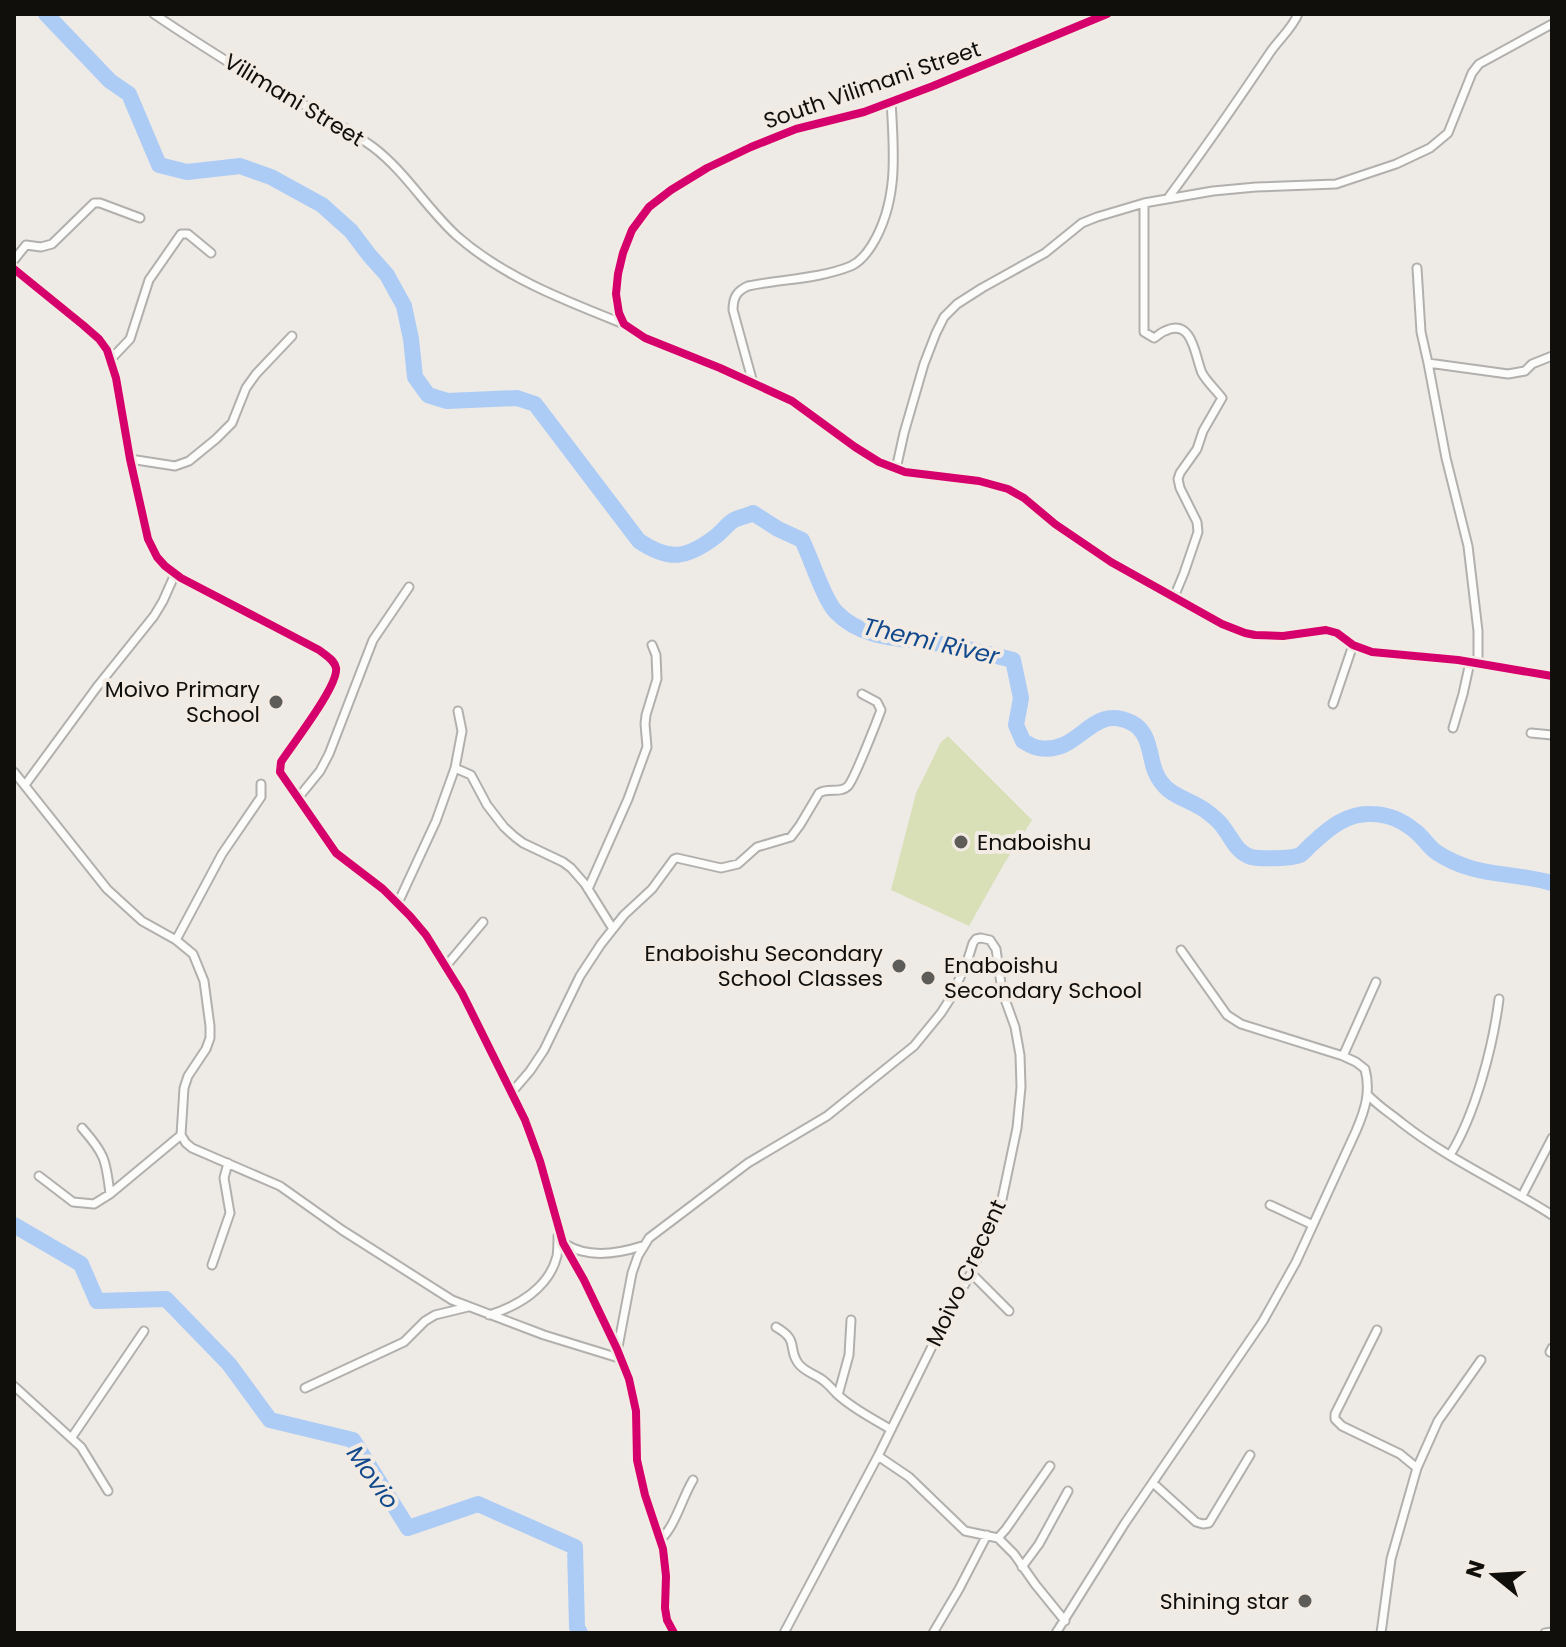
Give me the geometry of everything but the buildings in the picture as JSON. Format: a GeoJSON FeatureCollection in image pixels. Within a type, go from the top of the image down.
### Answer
{"type":"FeatureCollection","features":[{"type":"Feature","properties":{"kind":"street","name":"Vilimani Street"},"geometry":{"type":"LineString","coordinates":[[154,14],[376,149],[439,219],[477,252],[537,288],[624,324]]}},
{"type":"Feature","properties":{"kind":"street","name":"South Vilimani Street"},"geometry":{"type":"LineString","coordinates":[[624,324],[616,294],[623,253],[632,230],[649,207],[671,190],[751,147],[796,129],[864,112],[981,68],[1107,14]]}},
{"type":"Feature","properties":{"kind":"street"},"geometry":{"type":"LineString","coordinates":[[1168,198],[1298,14]]}},
{"type":"Feature","properties":{"kind":"street"},"geometry":{"type":"LineString","coordinates":[[896,469],[924,364],[944,317],[957,304],[1045,253],[1082,223],[1097,217],[1144,203],[1213,191],[1336,184],[1396,164],[1430,148],[1448,133],[1472,73],[1479,64],[1552,24]]}},
{"type":"Feature","properties":{"kind":"street"},"geometry":{"type":"LineString","coordinates":[[753,383],[733,310],[735,297],[748,286],[846,268],[854,265],[869,249],[886,216],[891,196],[894,166],[891,101]]}},
{"type":"Feature","properties":{"kind":"street"},"geometry":{"type":"LineString","coordinates":[[14,260],[26,245],[41,247],[52,244],[94,203],[140,218]]}},
{"type":"Feature","properties":{"kind":"street"},"geometry":{"type":"LineString","coordinates":[[1144,203],[1144,332],[1154,338],[1170,329],[1180,329],[1188,334],[1202,372],[1222,398],[1178,479],[1197,522],[1198,532],[1174,597]]}},
{"type":"Feature","properties":{"kind":"street"},"geometry":{"type":"LineString","coordinates":[[111,359],[130,339],[149,280],[181,234],[188,234],[211,253]]}},
{"type":"Feature","properties":{"kind":"street"},"geometry":{"type":"LineString","coordinates":[[1417,268],[1418,315],[1446,458],[1468,546],[1478,631],[1474,662],[1453,728]]}},
{"type":"Feature","properties":{"kind":"street"},"geometry":{"type":"LineString","coordinates":[[14,269],[99,339],[111,359],[148,539],[157,557],[175,574],[319,650],[335,664],[337,672],[329,690],[279,768],[282,778],[336,853],[371,878],[426,935],[477,1020],[512,1092],[532,1138],[563,1243],[622,1359],[634,1401],[639,1472],[665,1560],[665,1608],[674,1633]]}},
{"type":"Feature","properties":{"kind":"street"},"geometry":{"type":"LineString","coordinates":[[624,324],[657,344],[792,401],[879,462],[905,472],[979,481],[1008,489],[1102,556],[1222,624],[1245,633],[1283,636],[1326,630],[1337,633],[1364,650],[1382,654],[1474,662],[1552,676]]}},
{"type":"Feature","properties":{"kind":"street"},"geometry":{"type":"LineString","coordinates":[[130,459],[175,466],[189,461],[232,423],[246,388],[292,336]]}},
{"type":"Feature","properties":{"kind":"street"},"geometry":{"type":"LineString","coordinates":[[1428,363],[1508,374],[1525,371],[1532,364],[1552,356]]}},
{"type":"Feature","properties":{"kind":"street"},"geometry":{"type":"LineString","coordinates":[[25,785],[154,616],[175,574]]}},
{"type":"Feature","properties":{"kind":"street"},"geometry":{"type":"LineString","coordinates":[[298,798],[320,771],[329,754],[373,640],[409,587]]}},
{"type":"Feature","properties":{"kind":"street"},"geometry":{"type":"LineString","coordinates":[[588,889],[628,799],[647,747],[646,715],[657,679],[656,655],[652,645]]}},
{"type":"Feature","properties":{"kind":"street"},"geometry":{"type":"LineString","coordinates":[[1333,704],[1353,645]]}},
{"type":"Feature","properties":{"kind":"street"},"geometry":{"type":"LineString","coordinates":[[512,1092],[544,1050],[580,976],[613,929],[652,889],[674,859],[721,868],[738,864],[757,847],[791,837],[823,790],[847,788],[881,710],[877,702],[862,694]]}},
{"type":"Feature","properties":{"kind":"street"},"geometry":{"type":"LineString","coordinates":[[398,903],[436,821],[455,768],[462,731],[458,711]]}},
{"type":"Feature","properties":{"kind":"street"},"geometry":{"type":"LineString","coordinates":[[1531,733],[1552,735]]}},
{"type":"Feature","properties":{"kind":"street"},"geometry":{"type":"LineString","coordinates":[[455,768],[471,775],[487,805],[515,837],[563,862],[588,889],[613,929]]}},
{"type":"Feature","properties":{"kind":"street"},"geometry":{"type":"LineString","coordinates":[[14,772],[107,889],[142,921],[176,940],[193,954],[198,964],[204,981],[210,1038],[184,1088],[181,1135],[186,1143],[280,1186],[342,1230],[468,1307],[622,1359]]}},
{"type":"Feature","properties":{"kind":"street"},"geometry":{"type":"LineString","coordinates":[[176,940],[222,854],[261,797],[261,784]]}},
{"type":"Feature","properties":{"kind":"street"},"geometry":{"type":"LineString","coordinates":[[446,966],[483,922]]}},
{"type":"Feature","properties":{"kind":"street","name":"Moivo Crecent"},"geometry":{"type":"LineString","coordinates":[[617,1349],[632,1273],[649,1238],[748,1163],[827,1116],[914,1046],[941,1013],[958,983],[973,943],[981,938],[990,940],[996,949],[1002,991],[1015,1027],[1020,1055],[1017,1128],[1001,1204],[971,1273],[784,1633]]}},
{"type":"Feature","properties":{"kind":"street"},"geometry":{"type":"LineString","coordinates":[[1060,1632],[1125,1523],[1263,1321],[1287,1280],[1365,1109],[1368,1095],[1365,1069],[1356,1062],[1241,1024],[1227,1015],[1181,950]]}},
{"type":"Feature","properties":{"kind":"street"},"geometry":{"type":"LineString","coordinates":[[1343,1056],[1376,982]]}},
{"type":"Feature","properties":{"kind":"street"},"geometry":{"type":"LineString","coordinates":[[1450,1155],[1473,1104],[1491,1046],[1499,999]]}},
{"type":"Feature","properties":{"kind":"street"},"geometry":{"type":"LineString","coordinates":[[1368,1095],[1425,1141],[1552,1215]]}},
{"type":"Feature","properties":{"kind":"street"},"geometry":{"type":"LineString","coordinates":[[82,1128],[106,1161],[110,1194]]}},
{"type":"Feature","properties":{"kind":"street"},"geometry":{"type":"LineString","coordinates":[[39,1176],[67,1198],[79,1204],[94,1204],[181,1135]]}},
{"type":"Feature","properties":{"kind":"street"},"geometry":{"type":"LineString","coordinates":[[1522,1196],[1552,1138]]}},
{"type":"Feature","properties":{"kind":"street"},"geometry":{"type":"LineString","coordinates":[[212,1265],[230,1213],[224,1178],[228,1163]]}},
{"type":"Feature","properties":{"kind":"street"},"geometry":{"type":"LineString","coordinates":[[1270,1205],[1313,1225]]}},
{"type":"Feature","properties":{"kind":"street"},"geometry":{"type":"LineString","coordinates":[[489,1315],[505,1310],[535,1292],[557,1257],[559,1230]]}},
{"type":"Feature","properties":{"kind":"street"},"geometry":{"type":"LineString","coordinates":[[563,1243],[583,1253],[643,1246]]}},
{"type":"Feature","properties":{"kind":"street"},"geometry":{"type":"LineString","coordinates":[[971,1273],[1009,1311]]}},
{"type":"Feature","properties":{"kind":"street"},"geometry":{"type":"LineString","coordinates":[[305,1388],[404,1342],[435,1315],[468,1307]]}},
{"type":"Feature","properties":{"kind":"street"},"geometry":{"type":"LineString","coordinates":[[838,1395],[849,1355],[851,1320]]}},
{"type":"Feature","properties":{"kind":"street"},"geometry":{"type":"LineString","coordinates":[[776,1327],[790,1337],[798,1363],[808,1372],[822,1378],[858,1411],[890,1429]]}},
{"type":"Feature","properties":{"kind":"street"},"geometry":{"type":"LineString","coordinates":[[1377,1330],[1335,1419],[1352,1432],[1400,1454],[1417,1468]]}},
{"type":"Feature","properties":{"kind":"street"},"geometry":{"type":"LineString","coordinates":[[72,1437],[144,1331]]}},
{"type":"Feature","properties":{"kind":"street"},"geometry":{"type":"LineString","coordinates":[[1381,1633],[1391,1559],[1417,1468],[1438,1421],[1481,1360]]}},
{"type":"Feature","properties":{"kind":"street"},"geometry":{"type":"LineString","coordinates":[[14,1386],[81,1447],[108,1491]]}},
{"type":"Feature","properties":{"kind":"street"},"geometry":{"type":"LineString","coordinates":[[1153,1483],[1196,1522],[1209,1523],[1250,1455]]}},
{"type":"Feature","properties":{"kind":"street"},"geometry":{"type":"LineString","coordinates":[[878,1456],[909,1477],[965,1531],[998,1538],[1065,1621]]}},
{"type":"Feature","properties":{"kind":"street"},"geometry":{"type":"LineString","coordinates":[[998,1538],[1050,1466]]}},
{"type":"Feature","properties":{"kind":"street"},"geometry":{"type":"LineString","coordinates":[[660,1540],[671,1528],[693,1480]]}},
{"type":"Feature","properties":{"kind":"street"},"geometry":{"type":"LineString","coordinates":[[1022,1567],[1039,1544],[1068,1491]]}},
{"type":"Feature","properties":{"kind":"street"},"geometry":{"type":"LineString","coordinates":[[933,1633],[965,1580],[987,1535]]}},
{"type":"Feature","properties":{"kind":"street"},"geometry":{"type":"LineString","coordinates":[[1545,1633],[1552,1632]]}},
{"type":"Feature","properties":{"kind":"green space","name":"Enaboishu"},"geometry":{"type":"Polygon","coordinates":[[[948,736],[1032,820],[969,926],[891,890],[916,793],[941,742],[948,736]]]}},
{"type":"Feature","properties":{"kind":"waterway","name":"Themi River"},"geometry":{"type":"LineString","coordinates":[[46,14],[110,81],[129,94],[159,165],[187,172],[240,166],[271,177],[322,205],[351,231],[387,275],[404,306],[415,377],[428,395],[447,401],[517,398],[535,404],[639,541],[659,552],[686,553],[705,544],[734,520],[753,513],[802,540],[831,606],[859,628],[886,637],[950,646],[1013,660],[1021,698],[1016,725],[1023,741],[1029,745],[1053,748],[1065,744],[1106,719],[1118,718],[1138,727],[1146,738],[1155,771],[1165,787],[1212,816],[1238,848],[1251,857],[1300,855],[1339,822],[1362,814],[1377,814],[1405,824],[1436,852],[1465,866],[1552,883]]}},
{"type":"Feature","properties":{"kind":"waterway","name":"Movio"},"geometry":{"type":"LineString","coordinates":[[14,1225],[81,1264],[97,1301],[166,1299],[229,1364],[270,1420],[353,1440],[408,1528],[478,1504],[575,1547],[577,1627],[580,1633]]}},
{"type":"Feature","properties":{"kind":"cycle path"},"geometry":{"type":"LineString","coordinates":[[1107,14],[864,112],[796,129],[751,147],[671,190],[649,207],[632,230],[623,253],[616,294],[624,324],[645,338],[792,401],[879,462],[905,472],[979,481],[1008,489],[1111,562],[1222,624],[1245,633],[1283,636],[1326,630],[1372,652],[1458,660],[1552,676]]}},
{"type":"Feature","properties":{"kind":"cycle path"},"geometry":{"type":"LineString","coordinates":[[14,269],[83,325],[107,350],[116,378],[148,539],[157,557],[181,578],[319,650],[335,665],[335,676],[330,687],[281,762],[280,772],[336,853],[383,889],[426,935],[462,993],[525,1120],[563,1243],[584,1280],[629,1379],[636,1411],[637,1460],[663,1549],[665,1608],[674,1633]]}},
{"type":"Feature","properties":{"kind":"place","name":"Moivo Primary School"},"geometry":{"type":"Point","coordinates":[276,702]}},
{"type":"Feature","properties":{"kind":"place","name":"Enaboishu"},"geometry":{"type":"Point","coordinates":[961,842]}},
{"type":"Feature","properties":{"kind":"place","name":"Enaboishu Secondary School Classes"},"geometry":{"type":"Point","coordinates":[899,966]}},
{"type":"Feature","properties":{"kind":"place","name":"Enaboishu Secondary School"},"geometry":{"type":"Point","coordinates":[928,978]}},
{"type":"Feature","properties":{"kind":"place","name":"Shining star"},"geometry":{"type":"Point","coordinates":[1305,1601]}}]}
